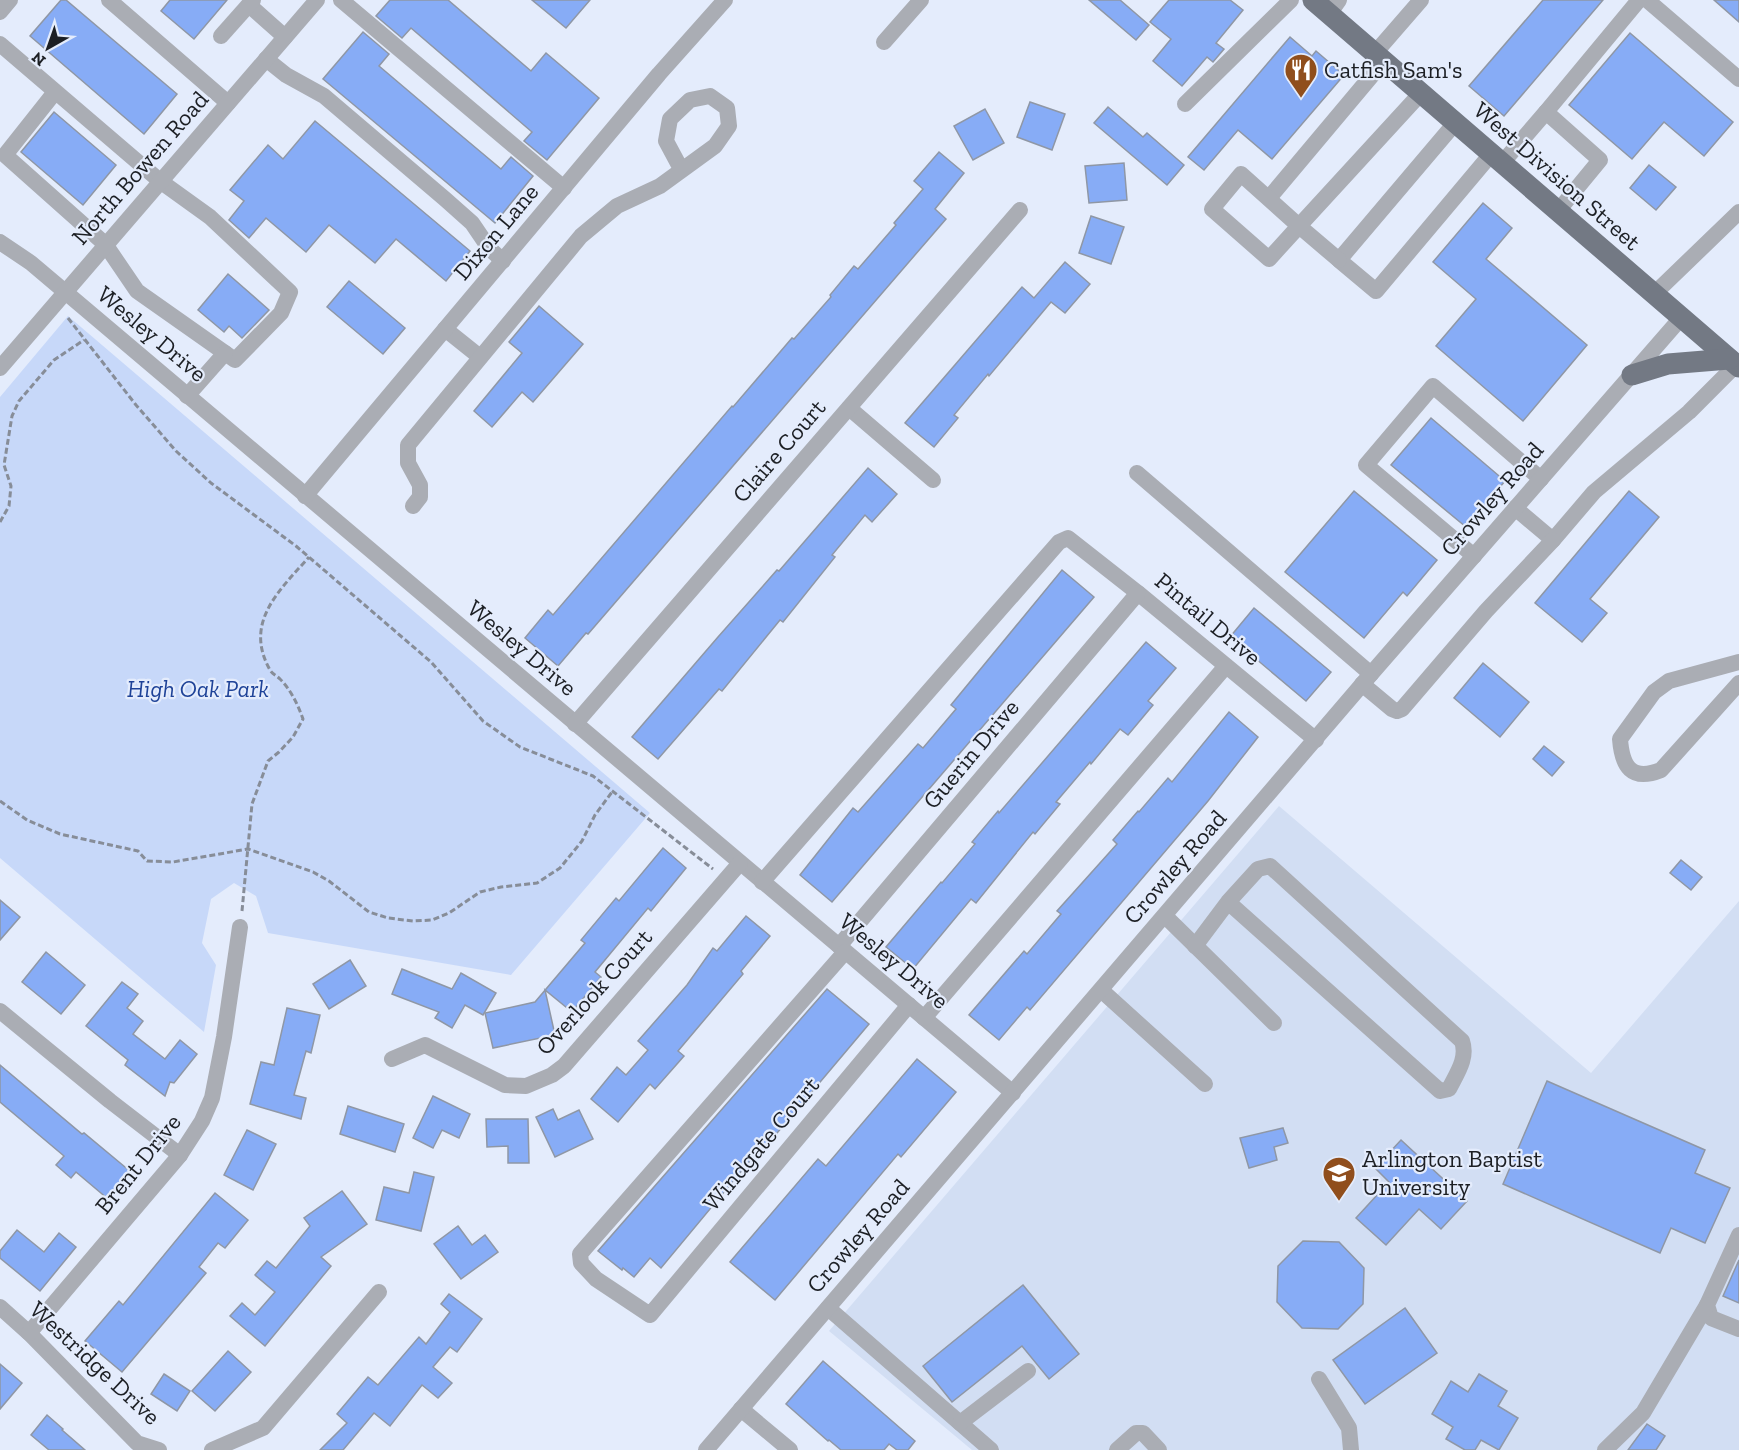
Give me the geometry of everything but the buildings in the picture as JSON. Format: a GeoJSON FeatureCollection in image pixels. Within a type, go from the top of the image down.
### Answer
{"type":"FeatureCollection","features":[{"type":"Feature","properties":{"kind":"main road","name":"West Division Street"},"geometry":{"type":"LineString","coordinates":[[1327,5],[1380,57],[1735,364]]}},
{"type":"Feature","properties":{"kind":"main road"},"geometry":{"type":"LineString","coordinates":[[1632,375],[1668,364],[1735,364]]}},
{"type":"Feature","properties":{"kind":"street"},"geometry":{"type":"LineString","coordinates":[[0,12],[10,0]]}},
{"type":"Feature","properties":{"kind":"street"},"geometry":{"type":"LineString","coordinates":[[109,0],[228,103]]}},
{"type":"Feature","properties":{"kind":"street","name":"North Bowen Road"},"geometry":{"type":"LineString","coordinates":[[0,368],[317,0]]}},
{"type":"Feature","properties":{"kind":"street"},"geometry":{"type":"LineString","coordinates":[[341,0],[564,188]]}},
{"type":"Feature","properties":{"kind":"street","name":"Dixon Lane"},"geometry":{"type":"LineString","coordinates":[[305,496],[659,74],[725,0]]}},
{"type":"Feature","properties":{"kind":"street"},"geometry":{"type":"LineString","coordinates":[[884,42],[921,0]]}},
{"type":"Feature","properties":{"kind":"street"},"geometry":{"type":"LineString","coordinates":[[1185,104],[1291,0]]}},
{"type":"Feature","properties":{"kind":"street"},"geometry":{"type":"LineString","coordinates":[[1269,198],[1380,57],[1421,0]]}},
{"type":"Feature","properties":{"kind":"street"},"geometry":{"type":"LineString","coordinates":[[1422,92],[1299,226],[1269,259],[1212,209],[1241,174],[1299,226],[1376,291],[1497,157],[1546,112],[1639,0]]}},
{"type":"Feature","properties":{"kind":"street"},"geometry":{"type":"LineString","coordinates":[[1647,0],[1739,79]]}},
{"type":"Feature","properties":{"kind":"street"},"geometry":{"type":"LineString","coordinates":[[221,36],[251,3],[285,37]]}},
{"type":"Feature","properties":{"kind":"street"},"geometry":{"type":"LineString","coordinates":[[0,44],[160,182],[210,217],[290,292],[282,313],[235,360],[137,291],[105,244],[3,153],[55,92]]}},
{"type":"Feature","properties":{"kind":"street"},"geometry":{"type":"LineString","coordinates":[[266,59],[286,75],[324,96],[437,191],[472,223],[489,248],[502,261]]}},
{"type":"Feature","properties":{"kind":"street"},"geometry":{"type":"LineString","coordinates":[[413,506],[420,497],[420,485],[408,464],[408,445],[581,236],[617,206],[660,186],[715,146],[729,126],[727,108],[710,96],[690,100],[670,119],[666,141],[681,170]]}},
{"type":"Feature","properties":{"kind":"street"},"geometry":{"type":"LineString","coordinates":[[1546,112],[1600,160],[1558,211]]}},
{"type":"Feature","properties":{"kind":"street"},"geometry":{"type":"LineString","coordinates":[[1339,260],[1456,122]]}},
{"type":"Feature","properties":{"kind":"street","name":"Claire Court"},"geometry":{"type":"LineString","coordinates":[[574,724],[1020,210]]}},
{"type":"Feature","properties":{"kind":"street"},"geometry":{"type":"LineString","coordinates":[[1654,294],[1739,212]]}},
{"type":"Feature","properties":{"kind":"street","name":"Wesley Drive"},"geometry":{"type":"LineString","coordinates":[[0,242],[31,263],[59,298],[187,396],[1013,1093]]}},
{"type":"Feature","properties":{"kind":"street","name":"Crowley Road"},"geometry":{"type":"LineString","coordinates":[[706,1450],[1366,679],[1682,318]]}},
{"type":"Feature","properties":{"kind":"street"},"geometry":{"type":"LineString","coordinates":[[445,329],[480,357]]}},
{"type":"Feature","properties":{"kind":"street"},"geometry":{"type":"LineString","coordinates":[[187,396],[225,353]]}},
{"type":"Feature","properties":{"kind":"street"},"geometry":{"type":"LineString","coordinates":[[1137,473],[1366,679],[1392,709],[1397,711],[1594,492],[1689,412],[1735,364]]}},
{"type":"Feature","properties":{"kind":"street"},"geometry":{"type":"LineString","coordinates":[[1474,556],[1366,465],[1433,386],[1541,479]]}},
{"type":"Feature","properties":{"kind":"street"},"geometry":{"type":"LineString","coordinates":[[849,408],[933,480]]}},
{"type":"Feature","properties":{"kind":"street"},"geometry":{"type":"LineString","coordinates":[[1515,508],[1553,540]]}},
{"type":"Feature","properties":{"kind":"street","name":"Pintail Drive"},"geometry":{"type":"LineString","coordinates":[[762,882],[1059,542],[1068,538],[1316,740]]}},
{"type":"Feature","properties":{"kind":"street","name":"Guerin Drive"},"geometry":{"type":"LineString","coordinates":[[650,1315],[596,1280],[581,1263],[580,1254],[842,949],[1138,593]]}},
{"type":"Feature","properties":{"kind":"street"},"geometry":{"type":"LineString","coordinates":[[1739,662],[1669,681],[1654,692],[1620,739],[1623,763],[1641,774],[1661,770],[1739,683]]}},
{"type":"Feature","properties":{"kind":"street"},"geometry":{"type":"LineString","coordinates":[[924,1018],[1226,666]]}},
{"type":"Feature","properties":{"kind":"street","name":"Overlook Court"},"geometry":{"type":"LineString","coordinates":[[392,1059],[425,1045],[505,1085],[526,1086],[552,1075],[564,1066],[740,863]]}},
{"type":"Feature","properties":{"kind":"street"},"geometry":{"type":"LineString","coordinates":[[1195,946],[1228,902],[1258,869],[1270,866],[1462,1041],[1465,1050],[1462,1064],[1449,1089],[1440,1090],[1228,902]]}},
{"type":"Feature","properties":{"kind":"street"},"geometry":{"type":"LineString","coordinates":[[1165,916],[1274,1023]]}},
{"type":"Feature","properties":{"kind":"street","name":"Brent Drive"},"geometry":{"type":"LineString","coordinates":[[29,1333],[180,1155],[202,1121],[212,1098],[224,1037],[240,927]]}},
{"type":"Feature","properties":{"kind":"street"},"geometry":{"type":"LineString","coordinates":[[1101,990],[1205,1084]]}},
{"type":"Feature","properties":{"kind":"street","name":"Windgate Court"},"geometry":{"type":"LineString","coordinates":[[650,1315],[909,1005]]}},
{"type":"Feature","properties":{"kind":"street"},"geometry":{"type":"LineString","coordinates":[[0,1011],[180,1155]]}},
{"type":"Feature","properties":{"kind":"street"},"geometry":{"type":"LineString","coordinates":[[1605,1450],[1643,1413],[1707,1305],[1739,1235]]}},
{"type":"Feature","properties":{"kind":"street"},"geometry":{"type":"LineString","coordinates":[[212,1450],[262,1428],[380,1292]]}},
{"type":"Feature","properties":{"kind":"street"},"geometry":{"type":"LineString","coordinates":[[1707,1305],[1711,1318],[1739,1329]]}},
{"type":"Feature","properties":{"kind":"street","name":"Westridge Drive"},"geometry":{"type":"LineString","coordinates":[[0,1307],[29,1333],[137,1443],[159,1450]]}},
{"type":"Feature","properties":{"kind":"street"},"geometry":{"type":"LineString","coordinates":[[828,1308],[991,1450]]}},
{"type":"Feature","properties":{"kind":"street"},"geometry":{"type":"LineString","coordinates":[[960,1423],[1028,1371]]}},
{"type":"Feature","properties":{"kind":"street"},"geometry":{"type":"LineString","coordinates":[[1318,1379],[1349,1428],[1351,1450]]}},
{"type":"Feature","properties":{"kind":"street"},"geometry":{"type":"LineString","coordinates":[[741,1409],[790,1450]]}},
{"type":"Feature","properties":{"kind":"street"},"geometry":{"type":"LineString","coordinates":[[1117,1450],[1136,1433],[1143,1433],[1159,1450]]}},
{"type":"Feature","properties":{"kind":"path"},"geometry":{"type":"LineString","coordinates":[[59,298],[69,319],[84,340],[176,451],[211,483],[261,518],[309,557],[431,662],[483,721],[520,747],[593,776],[726,880]]}},
{"type":"Feature","properties":{"kind":"path"},"geometry":{"type":"LineString","coordinates":[[0,522],[9,506],[11,486],[4,465],[12,417],[19,401],[54,360],[84,340]]}},
{"type":"Feature","properties":{"kind":"path"},"geometry":{"type":"LineString","coordinates":[[240,927],[249,822],[258,785],[268,761],[279,753],[303,719],[298,704],[289,691],[280,679],[270,672],[262,651],[260,635],[264,614],[274,596],[309,557]]}},
{"type":"Feature","properties":{"kind":"path"},"geometry":{"type":"LineString","coordinates":[[0,801],[27,820],[60,834],[138,850],[147,861],[173,862],[248,849],[313,872],[329,881],[369,912],[413,921],[432,920],[449,913],[480,892],[537,883],[560,868],[582,841],[595,815],[612,792]]}},
{"type":"Feature","properties":{"kind":"shaded area","name":"Arlington Baptist University"},"geometry":{"type":"Polygon","coordinates":[[[1279,806],[1591,1073],[1739,901],[1739,1450],[972,1450],[829,1331],[1279,806]]]}},
{"type":"Feature","properties":{"kind":"green space","name":"High Oak Park"},"geometry":{"type":"Polygon","coordinates":[[[68,316],[650,813],[511,975],[268,933],[256,896],[234,883],[211,899],[202,943],[216,965],[204,1032],[0,858],[0,397],[68,316]]]}},
{"type":"Feature","properties":{"kind":"place","name":"Catfish Sam's"},"geometry":{"type":"Point","coordinates":[1301,99]}},
{"type":"Feature","properties":{"kind":"place","name":"Arlington Baptist University"},"geometry":{"type":"Point","coordinates":[1339,1202]}}]}
